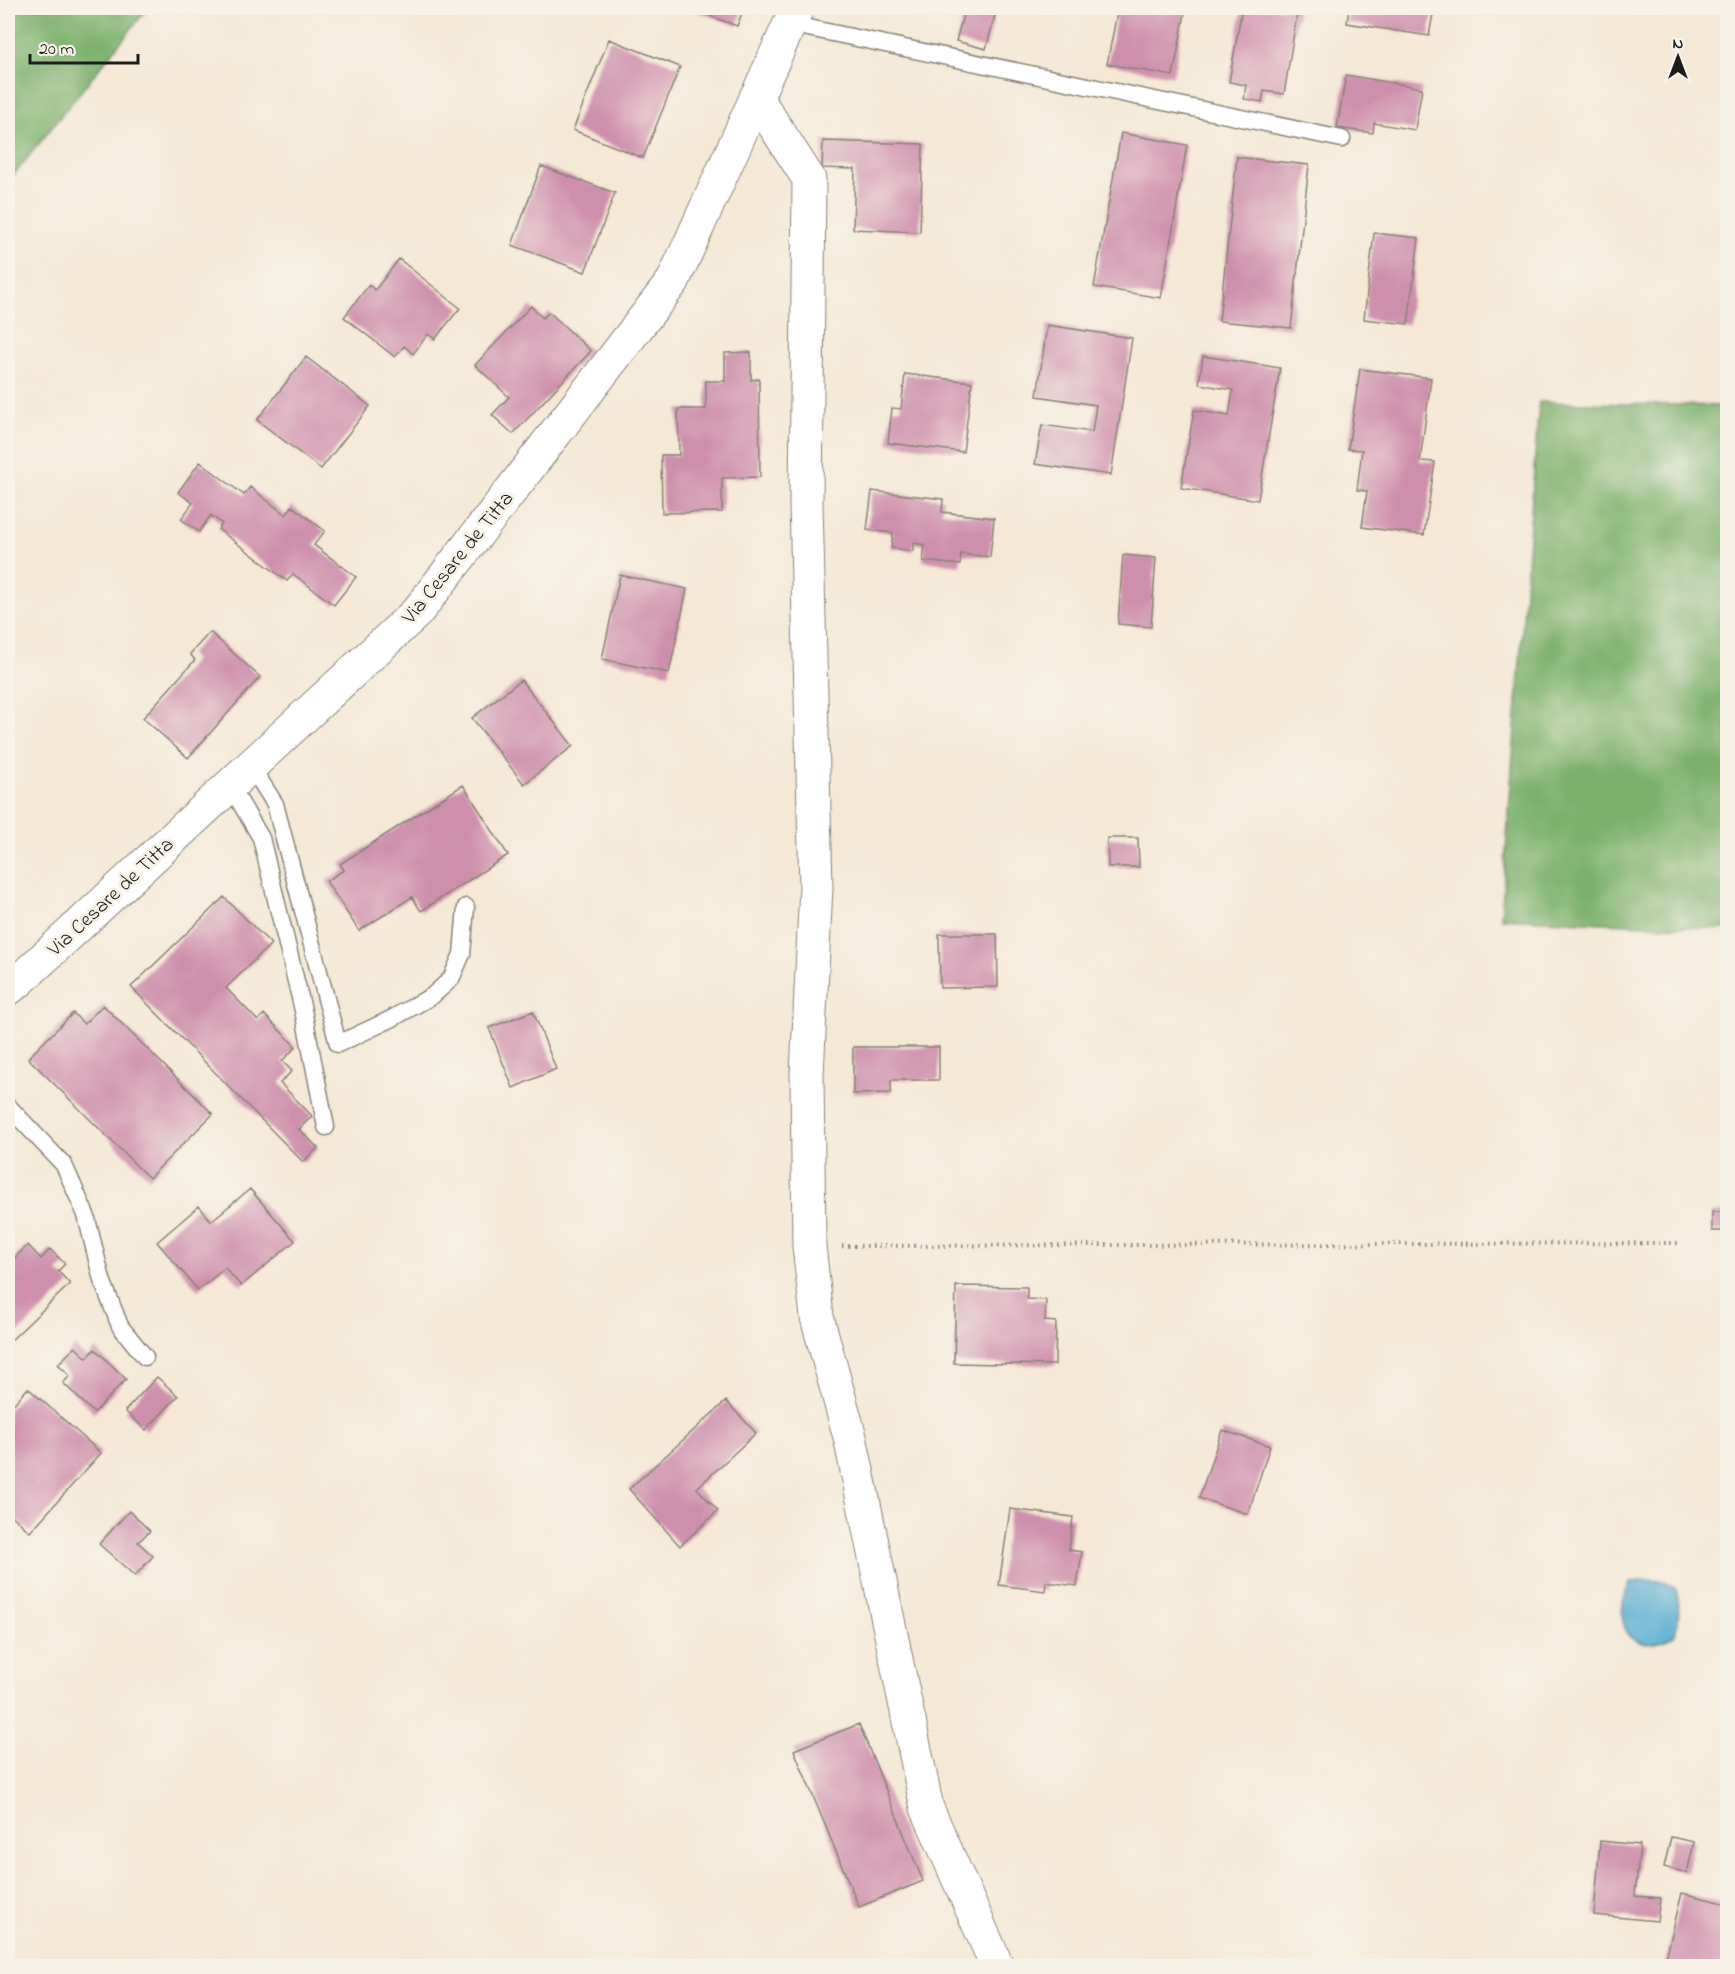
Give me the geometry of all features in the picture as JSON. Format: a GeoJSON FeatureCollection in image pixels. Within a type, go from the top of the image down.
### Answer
{"type":"FeatureCollection","features":[{"type":"Feature","properties":{"kind":"street","name":"Via Cesare de Titta"},"geometry":{"type":"LineString","coordinates":[[8,988],[19,981],[417,612],[673,281],[793,16]]}},
{"type":"Feature","properties":{"kind":"street"},"geometry":{"type":"LineString","coordinates":[[756,97],[809,179],[806,503],[816,887],[807,1075],[809,1246],[818,1317],[850,1437],[927,1808],[997,1966]]}},
{"type":"Feature","properties":{"kind":"lane"},"geometry":{"type":"LineString","coordinates":[[793,16],[1342,139]]}},
{"type":"Feature","properties":{"kind":"lane"},"geometry":{"type":"LineString","coordinates":[[240,775],[275,804],[338,1044],[391,1019],[432,996],[451,980],[462,954],[466,907]]}},
{"type":"Feature","properties":{"kind":"lane"},"geometry":{"type":"LineString","coordinates":[[240,775],[261,838],[303,1010],[326,1127]]}},
{"type":"Feature","properties":{"kind":"lane"},"geometry":{"type":"LineString","coordinates":[[8,1106],[64,1165],[86,1215],[102,1280],[120,1326],[145,1357]]}},
{"type":"Feature","properties":{"kind":"path"},"geometry":{"type":"LineString","coordinates":[[809,1246],[1680,1243]]}},
{"type":"Feature","properties":{"kind":"green space"},"geometry":{"type":"Polygon","coordinates":[[[8,8],[148,8],[8,182],[8,8]]]}},
{"type":"Feature","properties":{"kind":"green space"},"geometry":{"type":"Polygon","coordinates":[[[1727,387],[1727,929],[1501,918],[1539,402],[1724,406],[1727,387]]]}},
{"type":"Feature","properties":{"kind":"water"},"geometry":{"type":"Polygon","coordinates":[[[1645,1580],[1661,1581],[1675,1587],[1679,1605],[1675,1635],[1659,1642],[1646,1644],[1636,1641],[1628,1634],[1622,1611],[1630,1583],[1645,1580]]]}},
{"type":"Feature","properties":{"kind":"building"},"geometry":{"type":"Polygon","coordinates":[[[688,8],[744,8],[737,26],[688,8]]]}},
{"type":"Feature","properties":{"kind":"building"},"geometry":{"type":"Polygon","coordinates":[[[965,8],[997,8],[986,49],[956,41],[965,8]]]}},
{"type":"Feature","properties":{"kind":"building"},"geometry":{"type":"Polygon","coordinates":[[[1118,8],[1186,8],[1173,76],[1107,64],[1118,8]]]}},
{"type":"Feature","properties":{"kind":"building"},"geometry":{"type":"Polygon","coordinates":[[[1242,8],[1298,8],[1284,94],[1264,91],[1262,102],[1244,99],[1246,85],[1229,82],[1242,8]]]}},
{"type":"Feature","properties":{"kind":"building"},"geometry":{"type":"Polygon","coordinates":[[[1349,8],[1434,8],[1429,36],[1347,23],[1349,8]]]}},
{"type":"Feature","properties":{"kind":"building"},"geometry":{"type":"Polygon","coordinates":[[[609,39],[680,67],[643,158],[573,130],[609,39]]]}},
{"type":"Feature","properties":{"kind":"building"},"geometry":{"type":"Polygon","coordinates":[[[1346,75],[1422,88],[1415,130],[1374,123],[1373,133],[1337,128],[1346,75]]]}},
{"type":"Feature","properties":{"kind":"building"},"geometry":{"type":"Polygon","coordinates":[[[1121,133],[1187,145],[1161,298],[1094,287],[1121,133]]]}},
{"type":"Feature","properties":{"kind":"building"},"geometry":{"type":"Polygon","coordinates":[[[823,141],[923,144],[920,232],[853,229],[855,169],[822,168],[823,141]]]}},
{"type":"Feature","properties":{"kind":"building"},"geometry":{"type":"Polygon","coordinates":[[[1237,157],[1309,165],[1291,328],[1219,321],[1237,157]]]}},
{"type":"Feature","properties":{"kind":"building"},"geometry":{"type":"Polygon","coordinates":[[[541,166],[615,193],[585,272],[512,245],[541,166]]]}},
{"type":"Feature","properties":{"kind":"building"},"geometry":{"type":"Polygon","coordinates":[[[1374,233],[1419,238],[1408,324],[1364,319],[1374,233]]]}},
{"type":"Feature","properties":{"kind":"building"},"geometry":{"type":"Polygon","coordinates":[[[399,259],[460,308],[435,339],[428,334],[413,354],[404,346],[395,357],[344,317],[369,285],[375,290],[399,259]]]}},
{"type":"Feature","properties":{"kind":"building"},"geometry":{"type":"Polygon","coordinates":[[[531,306],[543,318],[549,312],[591,351],[513,434],[492,415],[509,397],[475,365],[531,306]]]}},
{"type":"Feature","properties":{"kind":"building"},"geometry":{"type":"Polygon","coordinates":[[[1047,325],[1132,338],[1111,475],[1035,464],[1042,425],[1092,432],[1096,405],[1037,396],[1047,325]]]}},
{"type":"Feature","properties":{"kind":"building"},"geometry":{"type":"Polygon","coordinates":[[[751,352],[751,380],[759,379],[760,477],[722,478],[722,512],[662,513],[661,455],[679,455],[678,409],[706,409],[706,381],[725,381],[725,353],[751,352]]]}},
{"type":"Feature","properties":{"kind":"building"},"geometry":{"type":"Polygon","coordinates":[[[1203,356],[1280,368],[1258,500],[1181,488],[1194,410],[1229,416],[1233,390],[1199,384],[1203,356]]]}},
{"type":"Feature","properties":{"kind":"building"},"geometry":{"type":"Polygon","coordinates":[[[306,357],[370,406],[321,469],[257,420],[306,357]]]}},
{"type":"Feature","properties":{"kind":"building"},"geometry":{"type":"Polygon","coordinates":[[[1360,369],[1431,378],[1420,461],[1435,462],[1424,535],[1362,527],[1367,491],[1357,490],[1362,450],[1348,449],[1360,369]]]}},
{"type":"Feature","properties":{"kind":"building"},"geometry":{"type":"Polygon","coordinates":[[[905,374],[972,382],[963,452],[888,443],[892,408],[901,409],[905,374]]]}},
{"type":"Feature","properties":{"kind":"building"},"geometry":{"type":"Polygon","coordinates":[[[200,462],[244,495],[250,487],[286,515],[292,506],[325,531],[314,545],[356,577],[334,605],[293,574],[287,581],[218,529],[222,524],[211,515],[199,532],[181,519],[193,503],[178,492],[200,462]]]}},
{"type":"Feature","properties":{"kind":"building"},"geometry":{"type":"Polygon","coordinates":[[[872,491],[943,499],[942,512],[994,518],[990,557],[961,554],[960,565],[923,561],[925,545],[913,543],[913,551],[891,548],[893,533],[867,530],[872,491]]]}},
{"type":"Feature","properties":{"kind":"building"},"geometry":{"type":"Polygon","coordinates":[[[1123,555],[1156,558],[1151,627],[1118,624],[1123,555]]]}},
{"type":"Feature","properties":{"kind":"building"},"geometry":{"type":"Polygon","coordinates":[[[620,575],[687,589],[669,673],[602,659],[620,575]]]}},
{"type":"Feature","properties":{"kind":"building"},"geometry":{"type":"Polygon","coordinates":[[[210,632],[260,677],[188,758],[143,718],[195,660],[190,654],[210,632]]]}},
{"type":"Feature","properties":{"kind":"building"},"geometry":{"type":"Polygon","coordinates":[[[521,680],[573,746],[524,784],[472,718],[521,680]]]}},
{"type":"Feature","properties":{"kind":"building"},"geometry":{"type":"Polygon","coordinates":[[[463,785],[508,855],[421,911],[412,897],[359,931],[326,881],[344,870],[340,864],[463,785]]]}},
{"type":"Feature","properties":{"kind":"building"},"geometry":{"type":"Polygon","coordinates":[[[1107,838],[1138,838],[1139,867],[1108,867],[1107,838]]]}},
{"type":"Feature","properties":{"kind":"building"},"geometry":{"type":"Polygon","coordinates":[[[224,897],[271,944],[226,988],[258,1021],[264,1014],[296,1047],[282,1061],[292,1071],[280,1083],[312,1116],[299,1129],[318,1148],[303,1162],[131,987],[224,897]]]}},
{"type":"Feature","properties":{"kind":"building"},"geometry":{"type":"Polygon","coordinates":[[[939,934],[997,934],[998,987],[940,988],[939,934]]]}},
{"type":"Feature","properties":{"kind":"building"},"geometry":{"type":"Polygon","coordinates":[[[103,1005],[213,1114],[149,1178],[28,1058],[73,1013],[84,1024],[103,1005]]]}},
{"type":"Feature","properties":{"kind":"building"},"geometry":{"type":"Polygon","coordinates":[[[533,1011],[556,1069],[513,1088],[489,1028],[533,1011]]]}},
{"type":"Feature","properties":{"kind":"building"},"geometry":{"type":"Polygon","coordinates":[[[853,1047],[939,1047],[939,1080],[891,1080],[891,1093],[853,1094],[853,1047]]]}},
{"type":"Feature","properties":{"kind":"building"},"geometry":{"type":"Polygon","coordinates":[[[250,1189],[295,1241],[241,1286],[225,1268],[198,1290],[157,1242],[199,1206],[211,1221],[250,1189]]]}},
{"type":"Feature","properties":{"kind":"building"},"geometry":{"type":"Polygon","coordinates":[[[1712,1212],[1728,1212],[1728,1231],[1712,1231],[1712,1212]]]}},
{"type":"Feature","properties":{"kind":"building"},"geometry":{"type":"Polygon","coordinates":[[[28,1245],[41,1259],[50,1249],[65,1264],[58,1271],[70,1284],[8,1343],[8,1264],[28,1245]]]}},
{"type":"Feature","properties":{"kind":"building"},"geometry":{"type":"Polygon","coordinates":[[[956,1286],[1027,1287],[1027,1299],[1046,1300],[1045,1321],[1056,1322],[1055,1365],[954,1363],[956,1286]]]}},
{"type":"Feature","properties":{"kind":"building"},"geometry":{"type":"Polygon","coordinates":[[[75,1347],[87,1358],[95,1349],[126,1379],[94,1413],[63,1383],[70,1376],[58,1364],[75,1347]]]}},
{"type":"Feature","properties":{"kind":"building"},"geometry":{"type":"Polygon","coordinates":[[[157,1377],[178,1396],[146,1430],[125,1411],[157,1377]]]}},
{"type":"Feature","properties":{"kind":"building"},"geometry":{"type":"Polygon","coordinates":[[[28,1388],[101,1453],[30,1532],[8,1512],[8,1410],[28,1388]]]}},
{"type":"Feature","properties":{"kind":"building"},"geometry":{"type":"Polygon","coordinates":[[[726,1401],[756,1433],[697,1488],[718,1511],[680,1546],[629,1489],[726,1401]]]}},
{"type":"Feature","properties":{"kind":"building"},"geometry":{"type":"Polygon","coordinates":[[[1222,1430],[1270,1446],[1248,1514],[1199,1498],[1222,1430]]]}},
{"type":"Feature","properties":{"kind":"building"},"geometry":{"type":"Polygon","coordinates":[[[1010,1509],[1073,1517],[1069,1550],[1082,1552],[1077,1586],[1046,1582],[1045,1591],[999,1585],[1010,1509]]]}},
{"type":"Feature","properties":{"kind":"building"},"geometry":{"type":"Polygon","coordinates":[[[129,1511],[150,1531],[138,1542],[153,1556],[135,1576],[99,1544],[129,1511]]]}},
{"type":"Feature","properties":{"kind":"building"},"geometry":{"type":"Polygon","coordinates":[[[859,1724],[923,1881],[859,1907],[794,1750],[859,1724]]]}},
{"type":"Feature","properties":{"kind":"building"},"geometry":{"type":"Polygon","coordinates":[[[1671,1837],[1694,1842],[1687,1873],[1664,1867],[1671,1837]]]}},
{"type":"Feature","properties":{"kind":"building"},"geometry":{"type":"Polygon","coordinates":[[[1600,1841],[1640,1845],[1635,1896],[1660,1898],[1657,1921],[1594,1915],[1600,1841]]]}},
{"type":"Feature","properties":{"kind":"building"},"geometry":{"type":"Polygon","coordinates":[[[1682,1893],[1728,1904],[1728,1966],[1664,1966],[1682,1893]]]}}]}
